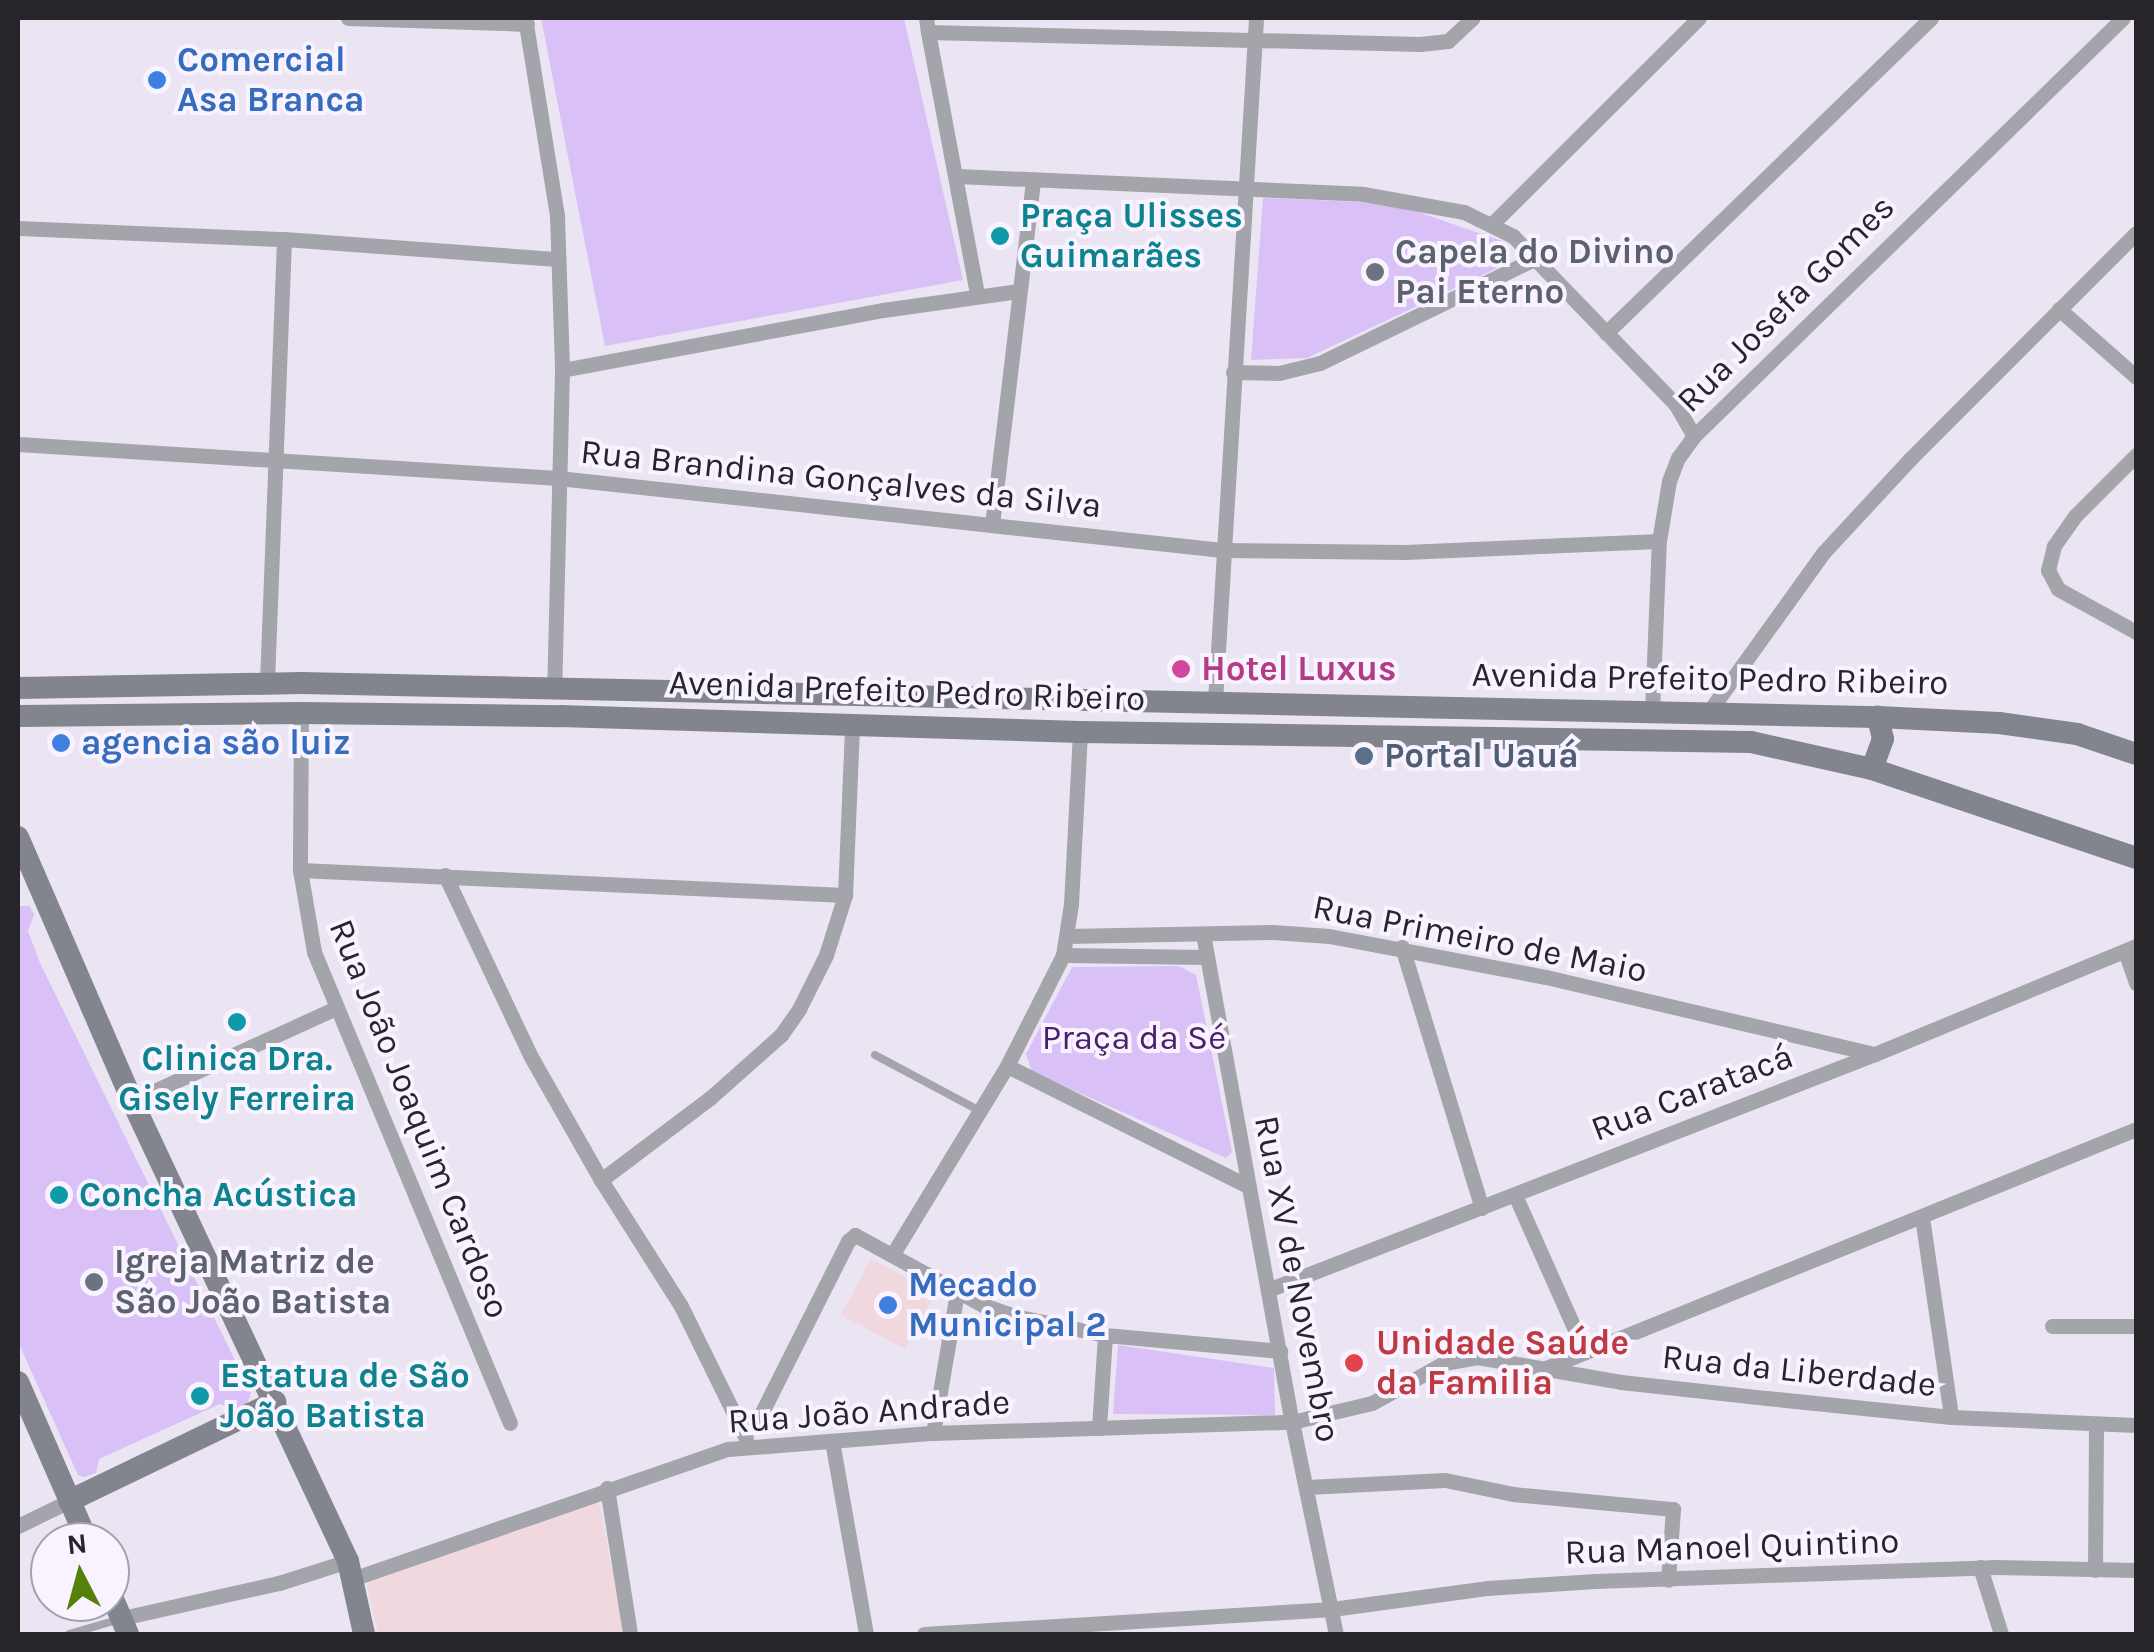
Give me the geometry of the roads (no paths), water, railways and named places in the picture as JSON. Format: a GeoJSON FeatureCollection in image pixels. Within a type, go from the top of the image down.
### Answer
{"type":"FeatureCollection","features":[{"type":"Feature","properties":{"kind":"main road","name":"Avenida Prefeito Pedro Ribeiro"},"geometry":{"type":"LineString","coordinates":[[18,688],[267,682],[1878,717],[2000,723],[2077,734],[2136,754]]}},
{"type":"Feature","properties":{"kind":"main road"},"geometry":{"type":"LineString","coordinates":[[267,682],[268,713]]}},
{"type":"Feature","properties":{"kind":"main road"},"geometry":{"type":"LineString","coordinates":[[301,683],[301,713]]}},
{"type":"Feature","properties":{"kind":"main road"},"geometry":{"type":"LineString","coordinates":[[554,688],[554,716]]}},
{"type":"Feature","properties":{"kind":"main road"},"geometry":{"type":"LineString","coordinates":[[852,695],[852,725]]}},
{"type":"Feature","properties":{"kind":"main road"},"geometry":{"type":"LineString","coordinates":[[1080,732],[1081,699]]}},
{"type":"Feature","properties":{"kind":"main road"},"geometry":{"type":"LineString","coordinates":[[1214,734],[1215,701]]}},
{"type":"Feature","properties":{"kind":"main road"},"geometry":{"type":"LineString","coordinates":[[1707,741],[1708,713]]}},
{"type":"Feature","properties":{"kind":"main road","name":"Avenida Prefeito Pedro Ribeiro"},"geometry":{"type":"LineString","coordinates":[[18,716],[554,716],[1080,732],[1707,741],[1784,746],[1872,769],[2136,858]]}},
{"type":"Feature","properties":{"kind":"main road"},"geometry":{"type":"LineString","coordinates":[[1872,769],[1884,738],[1878,717]]}},
{"type":"Feature","properties":{"kind":"main road"},"geometry":{"type":"LineString","coordinates":[[18,836],[26,880],[275,1402],[350,1570],[364,1634]]}},
{"type":"Feature","properties":{"kind":"main road"},"geometry":{"type":"LineString","coordinates":[[18,1382],[79,1522]]}},
{"type":"Feature","properties":{"kind":"main road"},"geometry":{"type":"LineString","coordinates":[[69,1501],[275,1402]]}},
{"type":"Feature","properties":{"kind":"street"},"geometry":{"type":"LineString","coordinates":[[348,18],[526,21],[545,124],[558,259],[562,370],[554,688]]}},
{"type":"Feature","properties":{"kind":"street"},"geometry":{"type":"LineString","coordinates":[[1215,701],[1256,18]]}},
{"type":"Feature","properties":{"kind":"street"},"geometry":{"type":"LineString","coordinates":[[977,295],[927,25],[1434,44],[1448,41],[1474,18]]}},
{"type":"Feature","properties":{"kind":"street"},"geometry":{"type":"LineString","coordinates":[[1493,223],[1699,18]]}},
{"type":"Feature","properties":{"kind":"street"},"geometry":{"type":"LineString","coordinates":[[1606,333],[1931,18]]}},
{"type":"Feature","properties":{"kind":"street","name":"Rua Josefa Gomes"},"geometry":{"type":"LineString","coordinates":[[1652,712],[1659,541],[1669,481],[1694,436],[2123,18]]}},
{"type":"Feature","properties":{"kind":"street"},"geometry":{"type":"LineString","coordinates":[[957,176],[1248,187],[1414,201],[1493,223],[1536,258],[1676,405],[1694,436]]}},
{"type":"Feature","properties":{"kind":"street"},"geometry":{"type":"LineString","coordinates":[[992,526],[1033,179]]}},
{"type":"Feature","properties":{"kind":"street"},"geometry":{"type":"LineString","coordinates":[[18,228],[284,238],[558,259]]}},
{"type":"Feature","properties":{"kind":"street"},"geometry":{"type":"LineString","coordinates":[[1708,713],[1823,553],[2136,234]]}},
{"type":"Feature","properties":{"kind":"street"},"geometry":{"type":"LineString","coordinates":[[267,682],[284,238]]}},
{"type":"Feature","properties":{"kind":"street"},"geometry":{"type":"LineString","coordinates":[[1233,372],[1278,373],[1320,363],[1536,258]]}},
{"type":"Feature","properties":{"kind":"street"},"geometry":{"type":"LineString","coordinates":[[562,370],[1019,290]]}},
{"type":"Feature","properties":{"kind":"street"},"geometry":{"type":"LineString","coordinates":[[2059,309],[2136,377]]}},
{"type":"Feature","properties":{"kind":"street","name":"Rua Brandina Gonçalves da Silva"},"geometry":{"type":"LineString","coordinates":[[18,444],[558,478],[1222,550],[1405,552],[1659,541]]}},
{"type":"Feature","properties":{"kind":"street"},"geometry":{"type":"LineString","coordinates":[[2136,455],[2075,516],[2054,546],[2048,570],[2058,589],[2136,632]]}},
{"type":"Feature","properties":{"kind":"street","name":"Rua João Joaquim Cardoso"},"geometry":{"type":"LineString","coordinates":[[301,713],[300,870],[314,952],[510,1423]]}},
{"type":"Feature","properties":{"kind":"street"},"geometry":{"type":"LineString","coordinates":[[601,1180],[710,1098],[781,1034],[826,955],[845,895],[852,725]]}},
{"type":"Feature","properties":{"kind":"street"},"geometry":{"type":"LineString","coordinates":[[894,1252],[1007,1066],[1063,956],[1068,936],[1080,732]]}},
{"type":"Feature","properties":{"kind":"street"},"geometry":{"type":"LineString","coordinates":[[300,870],[845,895]]}},
{"type":"Feature","properties":{"kind":"street"},"geometry":{"type":"LineString","coordinates":[[445,875],[530,1056],[601,1180],[682,1306],[746,1438],[851,1236],[860,1236],[894,1252],[958,1292],[1015,1316],[1105,1336],[1280,1350]]}},
{"type":"Feature","properties":{"kind":"street","name":"Rua Primeiro de Maio"},"geometry":{"type":"LineString","coordinates":[[1068,936],[1273,932],[1402,947],[1875,1054]]}},
{"type":"Feature","properties":{"kind":"street","name":"Rua XV de Novembro"},"geometry":{"type":"LineString","coordinates":[[1203,934],[1292,1422],[1336,1634]]}},
{"type":"Feature","properties":{"kind":"street"},"geometry":{"type":"LineString","coordinates":[[1402,947],[1482,1208]]}},
{"type":"Feature","properties":{"kind":"street"},"geometry":{"type":"LineString","coordinates":[[2131,949],[2136,982]]}},
{"type":"Feature","properties":{"kind":"street","name":"Rua Caratacá"},"geometry":{"type":"LineString","coordinates":[[1268,1290],[1875,1054],[2131,949]]}},
{"type":"Feature","properties":{"kind":"street"},"geometry":{"type":"LineString","coordinates":[[1063,956],[1207,957]]}},
{"type":"Feature","properties":{"kind":"street"},"geometry":{"type":"LineString","coordinates":[[132,1101],[336,1008]]}},
{"type":"Feature","properties":{"kind":"street"},"geometry":{"type":"LineString","coordinates":[[1007,1066],[1248,1186]]}},
{"type":"Feature","properties":{"kind":"street"},"geometry":{"type":"LineString","coordinates":[[1546,1368],[2136,1129]]}},
{"type":"Feature","properties":{"kind":"street"},"geometry":{"type":"LineString","coordinates":[[1515,1195],[1584,1352]]}},
{"type":"Feature","properties":{"kind":"street"},"geometry":{"type":"LineString","coordinates":[[1922,1218],[1951,1417]]}},
{"type":"Feature","properties":{"kind":"street"},"geometry":{"type":"LineString","coordinates":[[932,1433],[958,1292]]}},
{"type":"Feature","properties":{"kind":"street"},"geometry":{"type":"LineString","coordinates":[[2052,1326],[2136,1326]]}},
{"type":"Feature","properties":{"kind":"street"},"geometry":{"type":"LineString","coordinates":[[1099,1428],[1105,1336]]}},
{"type":"Feature","properties":{"kind":"street","name":"Rua da Liberdade"},"geometry":{"type":"LineString","coordinates":[[1292,1422],[1372,1403],[1459,1359],[1477,1356],[1621,1382],[1951,1417],[2136,1425]]}},
{"type":"Feature","properties":{"kind":"street","name":"Rua João Andrade"},"geometry":{"type":"LineString","coordinates":[[125,1626],[280,1583],[350,1570],[700,1457],[746,1438],[832,1441],[932,1433],[1292,1422]]}},
{"type":"Feature","properties":{"kind":"street"},"geometry":{"type":"LineString","coordinates":[[2095,1570],[2096,1424]]}},
{"type":"Feature","properties":{"kind":"street"},"geometry":{"type":"LineString","coordinates":[[832,1441],[866,1634]]}},
{"type":"Feature","properties":{"kind":"street"},"geometry":{"type":"LineString","coordinates":[[1306,1486],[1445,1480],[1513,1494],[1673,1509],[1668,1580]]}},
{"type":"Feature","properties":{"kind":"street"},"geometry":{"type":"LineString","coordinates":[[607,1488],[630,1634]]}},
{"type":"Feature","properties":{"kind":"street"},"geometry":{"type":"LineString","coordinates":[[18,1526],[69,1501]]}},
{"type":"Feature","properties":{"kind":"street"},"geometry":{"type":"LineString","coordinates":[[1980,1567],[2001,1634]]}},
{"type":"Feature","properties":{"kind":"street","name":"Rua Manoel Quintino"},"geometry":{"type":"LineString","coordinates":[[924,1634],[1332,1609],[1486,1588],[1980,1567],[2136,1570]]}},
{"type":"Feature","properties":{"kind":"lane"},"geometry":{"type":"LineString","coordinates":[[876,1055],[980,1111]]}},
{"type":"Feature","properties":{"kind":"lane"},"geometry":{"type":"LineString","coordinates":[[69,1634],[125,1626]]}},
{"type":"Feature","properties":{"kind":"place","name":"Comercial Asa Branca"},"geometry":{"type":"Point","coordinates":[157,80]}},
{"type":"Feature","properties":{"kind":"place","name":"Praça Ulisses Guimarães"},"geometry":{"type":"Point","coordinates":[1000,236]}},
{"type":"Feature","properties":{"kind":"place","name":"Capela do Divino Pai Eterno"},"geometry":{"type":"Point","coordinates":[1375,272]}},
{"type":"Feature","properties":{"kind":"place","name":"Hotel Luxus"},"geometry":{"type":"Point","coordinates":[1181,669]}},
{"type":"Feature","properties":{"kind":"place","name":"agencia são luiz"},"geometry":{"type":"Point","coordinates":[61,743]}},
{"type":"Feature","properties":{"kind":"place","name":"Portal Uauá"},"geometry":{"type":"Point","coordinates":[1364,756]}},
{"type":"Feature","properties":{"kind":"place","name":"Clinica Dra. Gisely Ferreira"},"geometry":{"type":"Point","coordinates":[237,1022]}},
{"type":"Feature","properties":{"kind":"place","name":"Concha Acústica"},"geometry":{"type":"Point","coordinates":[59,1195]}},
{"type":"Feature","properties":{"kind":"place","name":"Igreja Matriz de São João Batista"},"geometry":{"type":"Point","coordinates":[94,1282]}},
{"type":"Feature","properties":{"kind":"place","name":"Mecado Municipal 2"},"geometry":{"type":"Point","coordinates":[888,1305]}},
{"type":"Feature","properties":{"kind":"place","name":"Unidade Saúde da Familia"},"geometry":{"type":"Point","coordinates":[1354,1363]}},
{"type":"Feature","properties":{"kind":"place","name":"Estatua de São João Batista"},"geometry":{"type":"Point","coordinates":[200,1396]}},
{"type":"Feature","properties":{"kind":"park label","name":"Praça da Sé"},"geometry":{"type":"Point","coordinates":[1134,1038]}}]}
